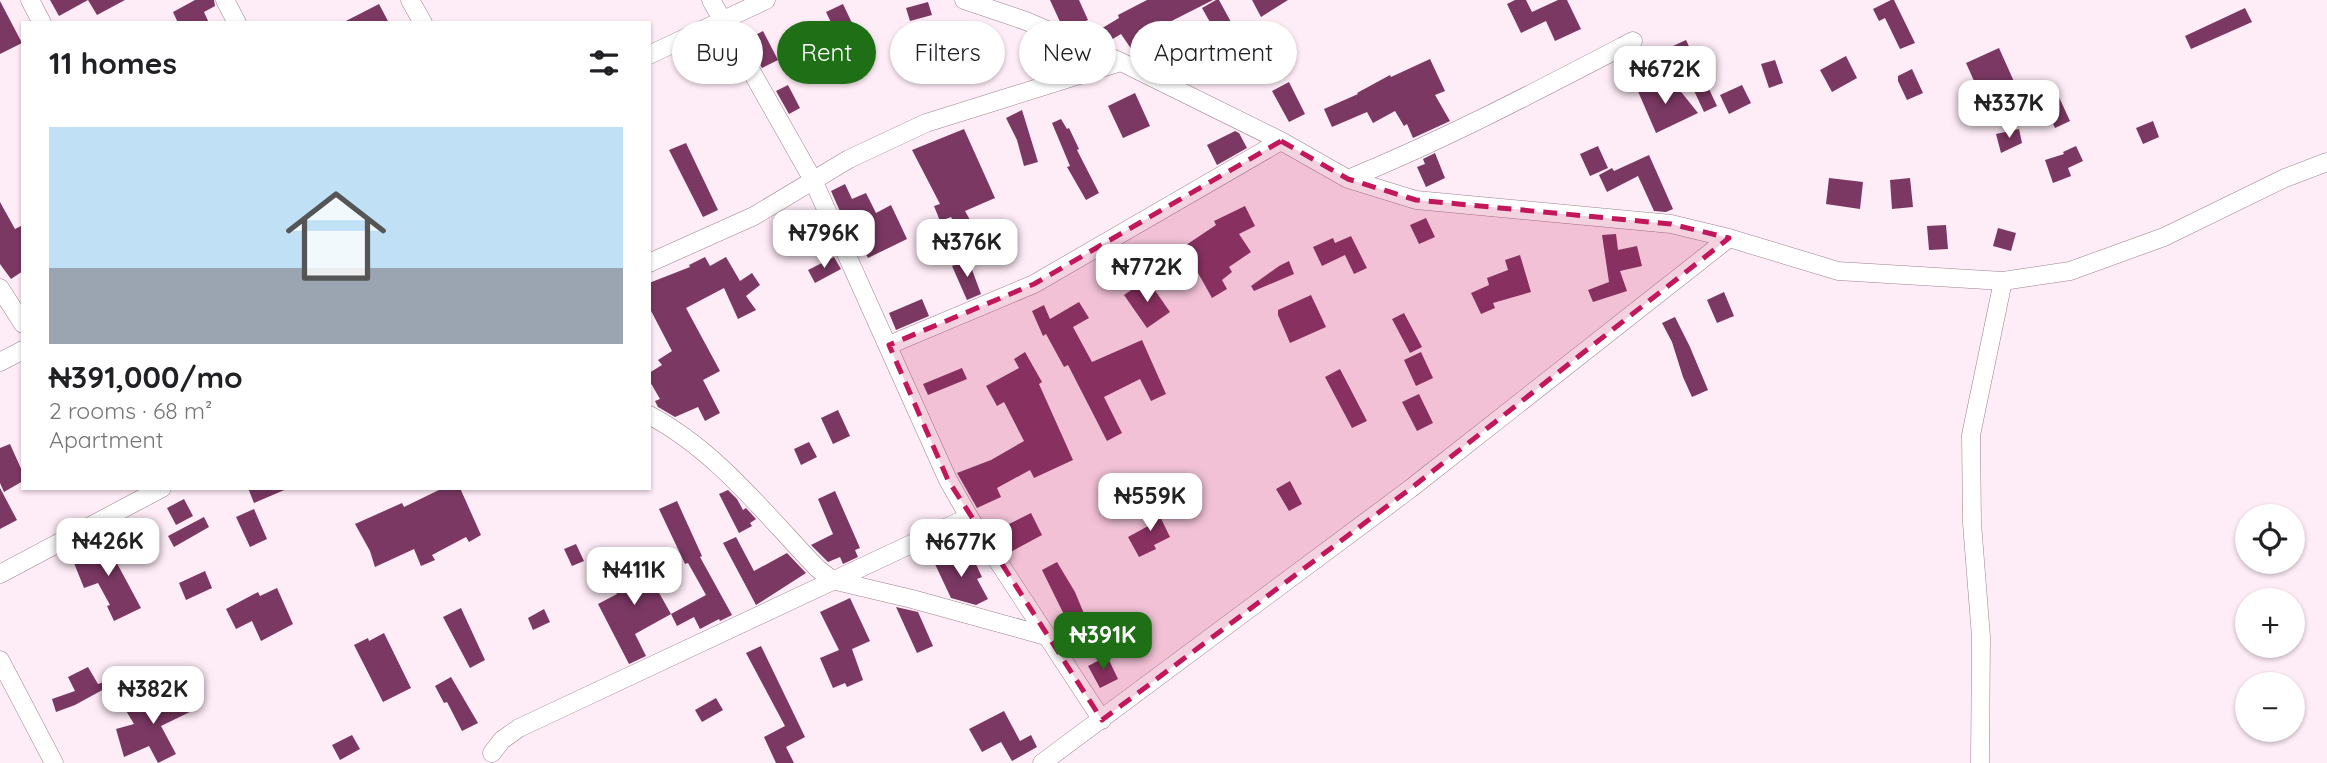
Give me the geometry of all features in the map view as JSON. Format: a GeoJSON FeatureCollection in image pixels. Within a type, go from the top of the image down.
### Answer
{"type":"FeatureCollection","features":[{"type":"Feature","properties":{"kind":"street"},"geometry":{"type":"LineString","coordinates":[[30,0],[41,21]]}},
{"type":"Feature","properties":{"kind":"street"},"geometry":{"type":"LineString","coordinates":[[225,0],[236,21]]}},
{"type":"Feature","properties":{"kind":"street"},"geometry":{"type":"LineString","coordinates":[[410,0],[423,21]]}},
{"type":"Feature","properties":{"kind":"street"},"geometry":{"type":"LineString","coordinates":[[711,0],[722,21],[766,0]]}},
{"type":"Feature","properties":{"kind":"street"},"geometry":{"type":"LineString","coordinates":[[964,0],[1026,21],[1121,62],[1281,141],[1348,179],[1416,200],[1671,224],[1729,238],[1838,271],[2003,281],[2070,271],[2164,237],[2285,178],[2327,162]]}},
{"type":"Feature","properties":{"kind":"street"},"geometry":{"type":"LineString","coordinates":[[1348,179],[1473,124],[1633,41]]}},
{"type":"Feature","properties":{"kind":"street"},"geometry":{"type":"LineString","coordinates":[[651,54],[672,44]]}},
{"type":"Feature","properties":{"kind":"street"},"geometry":{"type":"LineString","coordinates":[[651,262],[754,216],[849,159],[926,123],[1121,62]]}},
{"type":"Feature","properties":{"kind":"street"},"geometry":{"type":"LineString","coordinates":[[758,84],[813,180],[948,480],[969,517],[1102,720]]}},
{"type":"Feature","properties":{"kind":"street"},"geometry":{"type":"LineString","coordinates":[[889,345],[1034,284],[1281,141]]}},
{"type":"Feature","properties":{"kind":"street"},"geometry":{"type":"LineString","coordinates":[[1042,763],[1410,489],[1729,238]]}},
{"type":"Feature","properties":{"kind":"street"},"geometry":{"type":"LineString","coordinates":[[1980,763],[1981,637],[1969,477],[1971,435],[2003,281]]}},
{"type":"Feature","properties":{"kind":"street"},"geometry":{"type":"LineString","coordinates":[[0,288],[21,321]]}},
{"type":"Feature","properties":{"kind":"street"},"geometry":{"type":"LineString","coordinates":[[0,362],[21,351]]}},
{"type":"Feature","properties":{"kind":"street"},"geometry":{"type":"LineString","coordinates":[[651,416],[685,436],[832,580],[1046,636]]}},
{"type":"Feature","properties":{"kind":"street"},"geometry":{"type":"LineString","coordinates":[[0,574],[158,490]]}},
{"type":"Feature","properties":{"kind":"street"},"geometry":{"type":"LineString","coordinates":[[492,753],[502,740],[519,728],[969,517]]}},
{"type":"Feature","properties":{"kind":"street"},"geometry":{"type":"LineString","coordinates":[[0,660],[54,763]]}},
{"type":"Feature","properties":{"kind":"highlighted area"},"geometry":{"type":"Polygon","coordinates":[[[1281,141],[1348,179],[1416,200],[1671,224],[1729,238],[1410,489],[1102,720],[948,480],[889,345],[1034,284],[1281,141]]]}},
{"type":"Feature","properties":{"kind":"building"},"geometry":{"type":"Polygon","coordinates":[[[50,0],[88,0],[59,16],[50,0]]]}},
{"type":"Feature","properties":{"kind":"building"},"geometry":{"type":"Polygon","coordinates":[[[88,0],[125,0],[97,15],[88,0]]]}},
{"type":"Feature","properties":{"kind":"building"},"geometry":{"type":"Polygon","coordinates":[[[195,0],[214,0],[215,6],[204,12],[208,21],[177,21],[173,12],[195,0]]]}},
{"type":"Feature","properties":{"kind":"building"},"geometry":{"type":"Polygon","coordinates":[[[1050,0],[1079,0],[1088,20],[1060,21],[1050,0]]]}},
{"type":"Feature","properties":{"kind":"building"},"geometry":{"type":"Polygon","coordinates":[[[1147,0],[1213,0],[1172,21],[1130,21],[1130,47],[1121,34],[1116,37],[1114,21],[1119,18],[1118,15],[1147,0]]]}},
{"type":"Feature","properties":{"kind":"building"},"geometry":{"type":"Polygon","coordinates":[[[1219,0],[1230,21],[1209,21],[1202,8],[1219,0]]]}},
{"type":"Feature","properties":{"kind":"building"},"geometry":{"type":"Polygon","coordinates":[[[1252,0],[1288,0],[1261,17],[1252,0]]]}},
{"type":"Feature","properties":{"kind":"building"},"geometry":{"type":"Polygon","coordinates":[[[1515,0],[1526,0],[1532,12],[1558,0],[1567,0],[1581,29],[1555,41],[1546,21],[1521,33],[1507,4],[1515,0]]]}},
{"type":"Feature","properties":{"kind":"building"},"geometry":{"type":"Polygon","coordinates":[[[1894,0],[1915,43],[1900,49],[1885,18],[1879,21],[1873,9],[1894,0]]]}},
{"type":"Feature","properties":{"kind":"building"},"geometry":{"type":"Polygon","coordinates":[[[0,1],[21,44],[0,54],[0,1]]]}},
{"type":"Feature","properties":{"kind":"building"},"geometry":{"type":"Polygon","coordinates":[[[928,2],[932,15],[910,21],[906,8],[928,2]]]}},
{"type":"Feature","properties":{"kind":"building"},"geometry":{"type":"Polygon","coordinates":[[[379,4],[388,21],[346,21],[379,4]]]}},
{"type":"Feature","properties":{"kind":"building"},"geometry":{"type":"Polygon","coordinates":[[[843,4],[851,21],[830,21],[826,12],[843,4]]]}},
{"type":"Feature","properties":{"kind":"building"},"geometry":{"type":"Polygon","coordinates":[[[2245,8],[2252,22],[2191,49],[2185,36],[2245,8]]]}},
{"type":"Feature","properties":{"kind":"building"},"geometry":{"type":"Polygon","coordinates":[[[763,31],[777,58],[763,68],[763,31]]]}},
{"type":"Feature","properties":{"kind":"building"},"geometry":{"type":"Polygon","coordinates":[[[1686,40],[1717,106],[1704,112],[1673,46],[1686,40]]]}},
{"type":"Feature","properties":{"kind":"building"},"geometry":{"type":"Polygon","coordinates":[[[1999,48],[2016,86],[1983,101],[1966,63],[1999,48]]]}},
{"type":"Feature","properties":{"kind":"building"},"geometry":{"type":"Polygon","coordinates":[[[1846,56],[1857,78],[1832,92],[1820,70],[1846,56]]]}},
{"type":"Feature","properties":{"kind":"building"},"geometry":{"type":"Polygon","coordinates":[[[1430,59],[1445,91],[1435,95],[1450,121],[1413,138],[1407,124],[1404,126],[1395,111],[1373,123],[1367,112],[1332,127],[1324,109],[1358,94],[1390,75],[1391,77],[1430,59]]]}},
{"type":"Feature","properties":{"kind":"building"},"geometry":{"type":"Polygon","coordinates":[[[1775,60],[1783,83],[1769,88],[1761,64],[1775,60]]]}},
{"type":"Feature","properties":{"kind":"building"},"geometry":{"type":"Polygon","coordinates":[[[1912,69],[1923,93],[1907,100],[1898,76],[1912,69]]]}},
{"type":"Feature","properties":{"kind":"building"},"geometry":{"type":"Polygon","coordinates":[[[1656,81],[1662,95],[1678,88],[1698,113],[1656,133],[1637,89],[1656,81]]]}},
{"type":"Feature","properties":{"kind":"building"},"geometry":{"type":"Polygon","coordinates":[[[1290,84],[1305,114],[1289,122],[1272,91],[1290,84]]]}},
{"type":"Feature","properties":{"kind":"building"},"geometry":{"type":"Polygon","coordinates":[[[788,85],[800,108],[789,114],[776,91],[788,85]]]}},
{"type":"Feature","properties":{"kind":"building"},"geometry":{"type":"Polygon","coordinates":[[[1742,85],[1751,103],[1729,114],[1720,95],[1742,85]]]}},
{"type":"Feature","properties":{"kind":"building"},"geometry":{"type":"Polygon","coordinates":[[[1135,93],[1150,126],[1123,138],[1108,106],[1135,93]]]}},
{"type":"Feature","properties":{"kind":"building"},"geometry":{"type":"Polygon","coordinates":[[[2058,95],[2070,121],[2055,128],[2043,102],[2058,95]]]}},
{"type":"Feature","properties":{"kind":"building"},"geometry":{"type":"Polygon","coordinates":[[[1022,110],[1038,162],[1024,166],[1017,140],[1006,118],[1022,110]]]}},
{"type":"Feature","properties":{"kind":"building"},"geometry":{"type":"Polygon","coordinates":[[[1061,119],[1067,129],[1069,128],[1099,193],[1086,200],[1067,167],[1070,166],[1052,123],[1061,119]]]}},
{"type":"Feature","properties":{"kind":"building"},"geometry":{"type":"Polygon","coordinates":[[[2153,121],[2159,137],[2143,144],[2136,128],[2153,121]]]}},
{"type":"Feature","properties":{"kind":"building"},"geometry":{"type":"Polygon","coordinates":[[[964,129],[995,198],[965,211],[974,227],[961,234],[951,217],[940,221],[934,206],[940,204],[912,150],[964,129]]]}},
{"type":"Feature","properties":{"kind":"building"},"geometry":{"type":"Polygon","coordinates":[[[2019,129],[2022,143],[2001,153],[1996,134],[2019,129]]]}},
{"type":"Feature","properties":{"kind":"building"},"geometry":{"type":"Polygon","coordinates":[[[1235,131],[1239,133],[1247,148],[1217,165],[1207,145],[1235,131]]]}},
{"type":"Feature","properties":{"kind":"building"},"geometry":{"type":"Polygon","coordinates":[[[686,143],[718,210],[703,217],[669,150],[686,143]]]}},
{"type":"Feature","properties":{"kind":"building"},"geometry":{"type":"Polygon","coordinates":[[[1598,146],[1608,168],[1590,176],[1580,154],[1598,146]]]}},
{"type":"Feature","properties":{"kind":"building"},"geometry":{"type":"Polygon","coordinates":[[[2076,146],[2083,161],[2068,168],[2071,176],[2053,183],[2045,160],[2064,154],[2063,152],[2076,146]]]}},
{"type":"Feature","properties":{"kind":"building"},"geometry":{"type":"Polygon","coordinates":[[[1435,153],[1445,178],[1426,187],[1417,167],[1425,164],[1423,159],[1435,153]]]}},
{"type":"Feature","properties":{"kind":"building"},"geometry":{"type":"Polygon","coordinates":[[[1649,155],[1673,209],[1666,212],[1654,211],[1638,176],[1607,192],[1599,175],[1649,155]]]}},
{"type":"Feature","properties":{"kind":"building"},"geometry":{"type":"Polygon","coordinates":[[[1829,178],[1863,182],[1860,209],[1826,204],[1829,178]]]}},
{"type":"Feature","properties":{"kind":"building"},"geometry":{"type":"Polygon","coordinates":[[[1910,178],[1913,207],[1892,209],[1890,180],[1910,178]]]}},
{"type":"Feature","properties":{"kind":"building"},"geometry":{"type":"Polygon","coordinates":[[[845,184],[852,199],[866,193],[876,213],[891,205],[907,239],[868,258],[859,241],[854,243],[831,191],[845,184]]]}},
{"type":"Feature","properties":{"kind":"building"},"geometry":{"type":"Polygon","coordinates":[[[0,202],[15,229],[21,226],[21,272],[11,279],[0,264],[0,202]]]}},
{"type":"Feature","properties":{"kind":"building"},"geometry":{"type":"Polygon","coordinates":[[[1245,206],[1255,226],[1239,234],[1251,252],[1229,267],[1232,272],[1222,280],[1227,289],[1212,298],[1186,245],[1216,225],[1214,221],[1245,206]]]}},
{"type":"Feature","properties":{"kind":"building"},"geometry":{"type":"Polygon","coordinates":[[[1426,218],[1435,237],[1419,244],[1410,225],[1426,218]]]}},
{"type":"Feature","properties":{"kind":"building"},"geometry":{"type":"Polygon","coordinates":[[[1946,225],[1948,249],[1929,250],[1927,226],[1946,225]]]}},
{"type":"Feature","properties":{"kind":"building"},"geometry":{"type":"Polygon","coordinates":[[[797,227],[810,243],[798,253],[784,237],[797,227]]]}},
{"type":"Feature","properties":{"kind":"building"},"geometry":{"type":"Polygon","coordinates":[[[1998,228],[2016,233],[2011,251],[1993,246],[1998,228]]]}},
{"type":"Feature","properties":{"kind":"building"},"geometry":{"type":"Polygon","coordinates":[[[1616,234],[1618,250],[1637,246],[1642,266],[1620,271],[1627,291],[1593,302],[1588,290],[1609,282],[1602,235],[1616,234]]]}},
{"type":"Feature","properties":{"kind":"building"},"geometry":{"type":"Polygon","coordinates":[[[1351,236],[1367,268],[1354,274],[1345,255],[1322,266],[1313,247],[1333,238],[1335,243],[1351,236]]]}},
{"type":"Feature","properties":{"kind":"building"},"geometry":{"type":"Polygon","coordinates":[[[1520,255],[1531,292],[1493,303],[1495,308],[1481,314],[1471,293],[1489,285],[1487,278],[1508,270],[1505,260],[1520,255]]]}},
{"type":"Feature","properties":{"kind":"building"},"geometry":{"type":"Polygon","coordinates":[[[705,257],[710,266],[726,257],[740,281],[752,273],[760,285],[746,296],[756,310],[738,319],[724,288],[686,308],[720,371],[703,380],[720,413],[705,421],[698,407],[675,417],[658,407],[655,401],[660,399],[651,383],[651,372],[662,365],[658,360],[672,351],[651,311],[651,282],[690,267],[689,265],[705,257]]]}},
{"type":"Feature","properties":{"kind":"building"},"geometry":{"type":"Polygon","coordinates":[[[834,257],[841,269],[815,283],[808,270],[834,257]]]}},
{"type":"Feature","properties":{"kind":"building"},"geometry":{"type":"Polygon","coordinates":[[[968,259],[981,294],[967,300],[952,266],[968,259]]]}},
{"type":"Feature","properties":{"kind":"building"},"geometry":{"type":"Polygon","coordinates":[[[1289,261],[1294,274],[1254,291],[1251,286],[1289,261]]]}},
{"type":"Feature","properties":{"kind":"building"},"geometry":{"type":"Polygon","coordinates":[[[1147,279],[1170,312],[1147,328],[1124,295],[1147,279]]]}},
{"type":"Feature","properties":{"kind":"building"},"geometry":{"type":"Polygon","coordinates":[[[1724,292],[1734,316],[1717,323],[1707,300],[1724,292]]]}},
{"type":"Feature","properties":{"kind":"building"},"geometry":{"type":"Polygon","coordinates":[[[1311,295],[1326,327],[1290,343],[1278,310],[1311,295]]]}},
{"type":"Feature","properties":{"kind":"building"},"geometry":{"type":"Polygon","coordinates":[[[922,299],[929,316],[896,330],[889,313],[922,299]]]}},
{"type":"Feature","properties":{"kind":"building"},"geometry":{"type":"Polygon","coordinates":[[[1079,302],[1089,318],[1073,327],[1092,362],[1142,340],[1166,394],[1151,401],[1140,379],[1104,397],[1122,433],[1107,441],[1068,365],[1064,367],[1046,334],[1043,336],[1032,311],[1044,305],[1050,319],[1079,302]]]}},
{"type":"Feature","properties":{"kind":"building"},"geometry":{"type":"Polygon","coordinates":[[[1404,313],[1422,347],[1410,353],[1392,319],[1404,313]]]}},
{"type":"Feature","properties":{"kind":"building"},"geometry":{"type":"Polygon","coordinates":[[[1675,317],[1708,390],[1692,397],[1672,342],[1662,323],[1675,317]]]}},
{"type":"Feature","properties":{"kind":"building"},"geometry":{"type":"Polygon","coordinates":[[[1025,352],[1042,382],[1039,384],[1073,460],[1034,478],[1030,470],[997,488],[1001,497],[977,508],[957,473],[991,460],[1024,441],[1004,402],[997,406],[986,386],[1019,368],[1014,359],[1025,352]]]}},
{"type":"Feature","properties":{"kind":"building"},"geometry":{"type":"Polygon","coordinates":[[[1421,352],[1433,378],[1416,386],[1404,360],[1421,352]]]}},
{"type":"Feature","properties":{"kind":"building"},"geometry":{"type":"Polygon","coordinates":[[[962,368],[967,379],[928,395],[923,384],[962,368]]]}},
{"type":"Feature","properties":{"kind":"building"},"geometry":{"type":"Polygon","coordinates":[[[1340,369],[1367,421],[1352,428],[1325,377],[1340,369]]]}},
{"type":"Feature","properties":{"kind":"building"},"geometry":{"type":"Polygon","coordinates":[[[1419,394],[1433,423],[1417,431],[1402,402],[1419,394]]]}},
{"type":"Feature","properties":{"kind":"building"},"geometry":{"type":"Polygon","coordinates":[[[838,410],[850,436],[833,444],[821,418],[838,410]]]}},
{"type":"Feature","properties":{"kind":"building"},"geometry":{"type":"Polygon","coordinates":[[[809,442],[817,457],[801,465],[794,449],[809,442]]]}},
{"type":"Feature","properties":{"kind":"building"},"geometry":{"type":"Polygon","coordinates":[[[10,444],[21,469],[21,482],[4,492],[0,483],[0,448],[10,444]]]}},
{"type":"Feature","properties":{"kind":"building"},"geometry":{"type":"Polygon","coordinates":[[[1290,481],[1302,504],[1289,511],[1276,489],[1290,481]]]}},
{"type":"Feature","properties":{"kind":"building"},"geometry":{"type":"Polygon","coordinates":[[[0,488],[17,520],[0,529],[0,488]]]}},
{"type":"Feature","properties":{"kind":"building"},"geometry":{"type":"Polygon","coordinates":[[[249,490],[284,490],[254,503],[249,490]]]}},
{"type":"Feature","properties":{"kind":"building"},"geometry":{"type":"Polygon","coordinates":[[[439,490],[461,490],[481,535],[469,542],[466,537],[432,555],[435,560],[421,566],[414,549],[375,567],[370,551],[355,524],[402,503],[404,507],[439,490]]]}},
{"type":"Feature","properties":{"kind":"building"},"geometry":{"type":"Polygon","coordinates":[[[728,490],[743,510],[746,508],[756,519],[750,523],[752,526],[739,533],[719,494],[728,490]]]}},
{"type":"Feature","properties":{"kind":"building"},"geometry":{"type":"Polygon","coordinates":[[[835,491],[860,548],[855,550],[858,557],[843,564],[840,557],[828,562],[811,545],[833,534],[818,499],[835,491]]]}},
{"type":"Feature","properties":{"kind":"building"},"geometry":{"type":"Polygon","coordinates":[[[184,499],[193,516],[176,525],[167,508],[184,499]]]}},
{"type":"Feature","properties":{"kind":"building"},"geometry":{"type":"Polygon","coordinates":[[[677,501],[702,556],[700,557],[732,615],[700,629],[694,617],[677,626],[671,614],[706,595],[688,563],[685,564],[659,509],[677,501]]]}},
{"type":"Feature","properties":{"kind":"building"},"geometry":{"type":"Polygon","coordinates":[[[1154,504],[1170,537],[1154,545],[1156,549],[1139,557],[1128,537],[1150,525],[1142,511],[1154,504]]]}},
{"type":"Feature","properties":{"kind":"building"},"geometry":{"type":"Polygon","coordinates":[[[254,509],[267,539],[250,547],[236,517],[254,509]]]}},
{"type":"Feature","properties":{"kind":"building"},"geometry":{"type":"Polygon","coordinates":[[[1031,513],[1042,535],[1007,554],[993,532],[1031,513]]]}},
{"type":"Feature","properties":{"kind":"building"},"geometry":{"type":"Polygon","coordinates":[[[204,517],[209,527],[174,547],[168,536],[204,517]]]}},
{"type":"Feature","properties":{"kind":"building"},"geometry":{"type":"Polygon","coordinates":[[[118,536],[124,548],[112,554],[141,608],[114,621],[107,606],[110,605],[98,583],[84,588],[74,563],[86,558],[83,552],[118,536]]]}},
{"type":"Feature","properties":{"kind":"building"},"geometry":{"type":"Polygon","coordinates":[[[736,537],[754,571],[787,553],[806,573],[756,605],[723,543],[736,537]]]}},
{"type":"Feature","properties":{"kind":"building"},"geometry":{"type":"Polygon","coordinates":[[[576,544],[584,561],[572,566],[564,549],[576,544]]]}},
{"type":"Feature","properties":{"kind":"building"},"geometry":{"type":"Polygon","coordinates":[[[955,551],[963,566],[974,560],[982,577],[977,579],[988,599],[976,605],[951,598],[934,562],[955,551]]]}},
{"type":"Feature","properties":{"kind":"building"},"geometry":{"type":"Polygon","coordinates":[[[653,555],[659,570],[649,575],[671,614],[635,634],[646,656],[629,664],[598,604],[617,594],[609,578],[653,555]]]}},
{"type":"Feature","properties":{"kind":"building"},"geometry":{"type":"Polygon","coordinates":[[[1057,562],[1075,592],[1092,633],[1077,641],[1042,570],[1057,562]]]}},
{"type":"Feature","properties":{"kind":"building"},"geometry":{"type":"Polygon","coordinates":[[[205,571],[212,588],[186,600],[179,583],[205,571]]]}},
{"type":"Feature","properties":{"kind":"building"},"geometry":{"type":"Polygon","coordinates":[[[277,588],[293,624],[261,641],[252,621],[236,629],[226,609],[258,592],[260,596],[277,588]]]}},
{"type":"Feature","properties":{"kind":"building"},"geometry":{"type":"Polygon","coordinates":[[[850,598],[870,641],[852,649],[863,680],[847,687],[845,683],[833,688],[820,658],[839,650],[820,612],[850,598]]]}},
{"type":"Feature","properties":{"kind":"building"},"geometry":{"type":"Polygon","coordinates":[[[896,607],[918,612],[933,646],[917,653],[896,607]]]}},
{"type":"Feature","properties":{"kind":"building"},"geometry":{"type":"Polygon","coordinates":[[[461,608],[485,660],[470,668],[443,617],[461,608]]]}},
{"type":"Feature","properties":{"kind":"building"},"geometry":{"type":"Polygon","coordinates":[[[544,609],[550,622],[533,630],[528,618],[544,609]]]}},
{"type":"Feature","properties":{"kind":"building"},"geometry":{"type":"Polygon","coordinates":[[[384,633],[411,688],[383,702],[354,645],[384,633]]]}},
{"type":"Feature","properties":{"kind":"building"},"geometry":{"type":"Polygon","coordinates":[[[761,646],[805,737],[786,747],[794,763],[776,763],[764,737],[785,726],[746,653],[761,646]]]}},
{"type":"Feature","properties":{"kind":"building"},"geometry":{"type":"Polygon","coordinates":[[[1107,656],[1118,679],[1100,688],[1088,666],[1107,656]]]}},
{"type":"Feature","properties":{"kind":"building"},"geometry":{"type":"Polygon","coordinates":[[[88,667],[98,684],[104,682],[106,688],[56,712],[52,699],[75,691],[68,677],[88,667]]]}},
{"type":"Feature","properties":{"kind":"building"},"geometry":{"type":"Polygon","coordinates":[[[451,677],[478,723],[462,731],[435,686],[451,677]]]}},
{"type":"Feature","properties":{"kind":"building"},"geometry":{"type":"Polygon","coordinates":[[[192,691],[200,707],[161,726],[176,754],[158,763],[149,746],[124,757],[116,729],[134,724],[122,704],[139,694],[150,712],[192,691]]]}},
{"type":"Feature","properties":{"kind":"building"},"geometry":{"type":"Polygon","coordinates":[[[716,698],[723,710],[702,722],[695,710],[716,698]]]}},
{"type":"Feature","properties":{"kind":"building"},"geometry":{"type":"Polygon","coordinates":[[[1004,711],[1020,741],[1031,735],[1037,747],[1012,761],[1001,742],[982,752],[969,729],[1004,711]]]}},
{"type":"Feature","properties":{"kind":"building"},"geometry":{"type":"Polygon","coordinates":[[[352,735],[360,749],[340,760],[332,745],[352,735]]]}}]}
